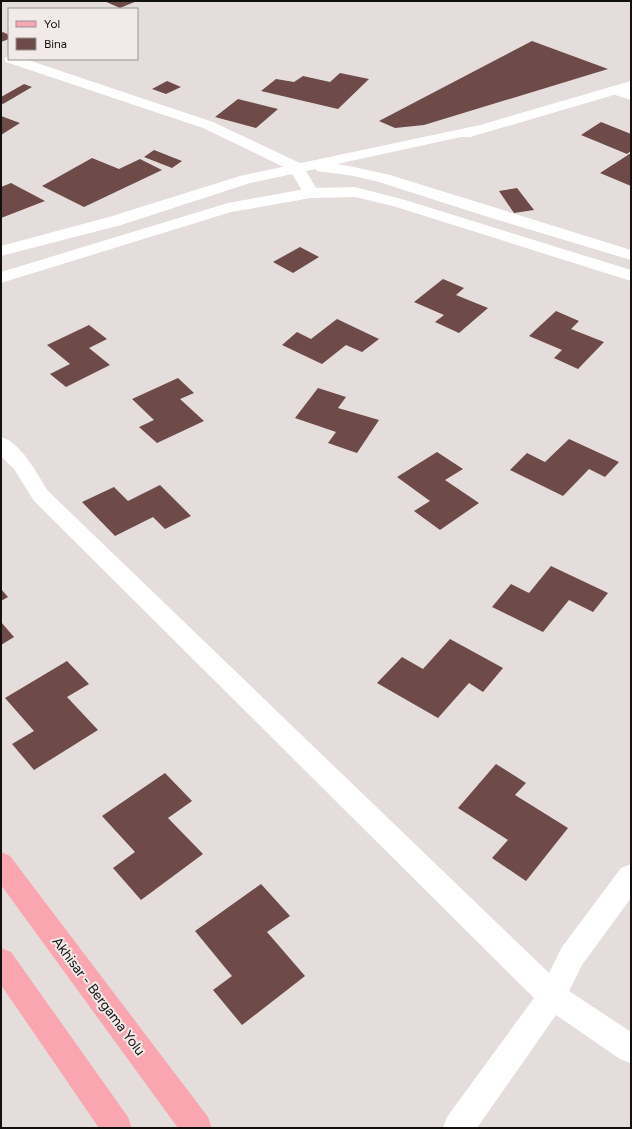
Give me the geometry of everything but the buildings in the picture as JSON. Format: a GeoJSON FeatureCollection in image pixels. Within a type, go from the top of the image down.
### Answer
{"type":"FeatureCollection","features":[{"type":"Feature","properties":{"kind":"main road"},"geometry":{"type":"LineString","coordinates":[[13,60],[208,125],[296,167],[363,172],[631,256]]}},
{"type":"Feature","properties":{"kind":"main road"},"geometry":{"type":"LineString","coordinates":[[311,193],[414,151],[479,129],[631,85]]}},
{"type":"Feature","properties":{"kind":"main road"},"geometry":{"type":"LineString","coordinates":[[614,90],[631,96]]}},
{"type":"Feature","properties":{"kind":"main road"},"geometry":{"type":"LineString","coordinates":[[1,251],[115,221],[246,179],[296,167],[479,129]]}},
{"type":"Feature","properties":{"kind":"main road"},"geometry":{"type":"LineString","coordinates":[[296,167],[311,193]]}},
{"type":"Feature","properties":{"kind":"main road"},"geometry":{"type":"LineString","coordinates":[[1,278],[228,208],[311,193],[355,192],[399,203],[631,276]]}},
{"type":"Feature","properties":{"kind":"main road"},"geometry":{"type":"LineString","coordinates":[[1,444],[21,464],[41,496],[552,996],[631,1049]]}},
{"type":"Feature","properties":{"kind":"main road","name":"Akhisar - Bergama Yolu"},"geometry":{"type":"LineString","coordinates":[[1,864],[197,1128]]}},
{"type":"Feature","properties":{"kind":"main road"},"geometry":{"type":"LineString","coordinates":[[458,1128],[552,996],[572,956],[631,876]]}},
{"type":"Feature","properties":{"kind":"main road"},"geometry":{"type":"LineString","coordinates":[[1,961],[117,1128]]}}]}
